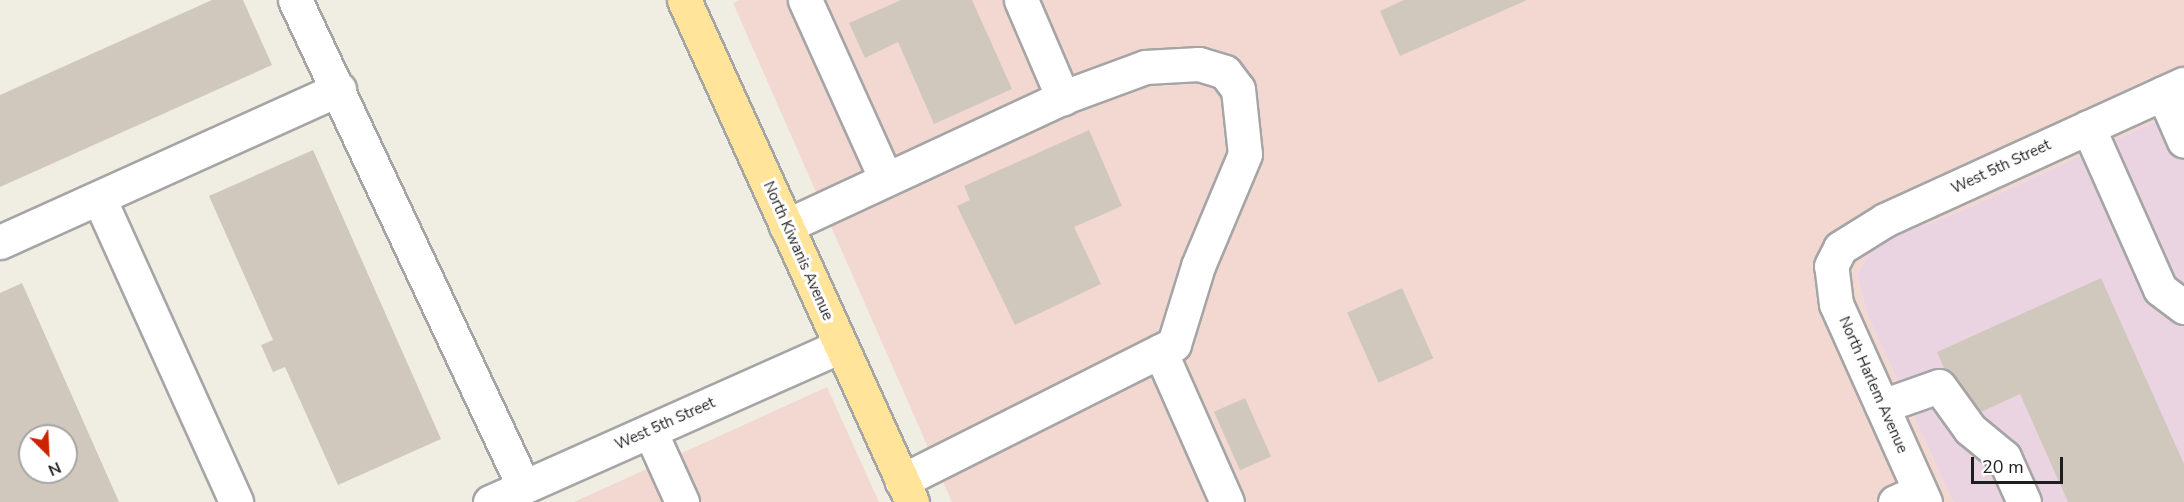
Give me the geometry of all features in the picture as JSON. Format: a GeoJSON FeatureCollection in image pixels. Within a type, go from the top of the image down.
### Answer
{"type":"FeatureCollection","features":[{"type":"Feature","properties":{"kind":"main road","name":"North Kiwanis Avenue"},"geometry":{"type":"LineString","coordinates":[[688,1],[786,225],[907,491]]}},
{"type":"Feature","properties":{"kind":"street"},"geometry":{"type":"LineString","coordinates":[[296,0],[524,487]]}},
{"type":"Feature","properties":{"kind":"street"},"geometry":{"type":"LineString","coordinates":[[806,0],[886,179]]}},
{"type":"Feature","properties":{"kind":"street"},"geometry":{"type":"LineString","coordinates":[[1021,0],[1062,98]]}},
{"type":"Feature","properties":{"kind":"street"},"geometry":{"type":"LineString","coordinates":[[786,225],[1062,98],[1145,67],[1199,64],[1225,72],[1238,89],[1245,154],[1198,266],[1174,344],[907,491]]}},
{"type":"Feature","properties":{"kind":"street"},"geometry":{"type":"LineString","coordinates":[[2174,88],[2184,141]]}},
{"type":"Feature","properties":{"kind":"street","name":"West 5th Street"},"geometry":{"type":"LineString","coordinates":[[1831,266],[1840,248],[1857,234],[2174,88]]}},
{"type":"Feature","properties":{"kind":"street"},"geometry":{"type":"LineString","coordinates":[[0,242],[339,89]]}},
{"type":"Feature","properties":{"kind":"street"},"geometry":{"type":"LineString","coordinates":[[2088,127],[2160,289],[2182,304]]}},
{"type":"Feature","properties":{"kind":"street"},"geometry":{"type":"LineString","coordinates":[[99,198],[236,502]]}},
{"type":"Feature","properties":{"kind":"street","name":"North Harlem Avenue"},"geometry":{"type":"LineString","coordinates":[[1831,266],[1836,304],[1882,406],[1914,498]]}},
{"type":"Feature","properties":{"kind":"street","name":"West 5th Street"},"geometry":{"type":"LineString","coordinates":[[490,502],[841,346]]}},
{"type":"Feature","properties":{"kind":"street"},"geometry":{"type":"LineString","coordinates":[[1160,351],[1227,502]]}},
{"type":"Feature","properties":{"kind":"street"},"geometry":{"type":"LineString","coordinates":[[1882,406],[1939,386],[1970,429],[2004,457],[2024,502]]}},
{"type":"Feature","properties":{"kind":"street"},"geometry":{"type":"LineString","coordinates":[[650,431],[682,502]]}},
{"type":"Feature","properties":{"kind":"shaded area"},"geometry":{"type":"Polygon","coordinates":[[[739,0],[2184,0],[2184,108],[1959,212],[1876,243],[1857,274],[1867,314],[1953,502],[952,502],[733,3],[739,0]]]}},
{"type":"Feature","properties":{"kind":"shaded area"},"geometry":{"type":"Polygon","coordinates":[[[2184,108],[2184,502],[1953,502],[1867,314],[1857,274],[1876,243],[1959,212],[2184,108]]]}},
{"type":"Feature","properties":{"kind":"shaded area"},"geometry":{"type":"Polygon","coordinates":[[[827,387],[879,502],[574,502],[827,387]]]}},
{"type":"Feature","properties":{"kind":"building"},"geometry":{"type":"Polygon","coordinates":[[[212,0],[243,0],[272,65],[0,187],[0,95],[212,0]]]}},
{"type":"Feature","properties":{"kind":"building"},"geometry":{"type":"Polygon","coordinates":[[[901,0],[972,0],[1012,89],[934,124],[898,42],[865,58],[849,23],[901,0]]]}},
{"type":"Feature","properties":{"kind":"building"},"geometry":{"type":"Polygon","coordinates":[[[1404,0],[1527,0],[1400,56],[1380,11],[1404,0]]]}},
{"type":"Feature","properties":{"kind":"building"},"geometry":{"type":"Polygon","coordinates":[[[1089,130],[1122,206],[1074,227],[1101,284],[1015,325],[957,206],[970,200],[964,186],[1089,130]]]}},
{"type":"Feature","properties":{"kind":"building"},"geometry":{"type":"Polygon","coordinates":[[[313,150],[441,439],[338,485],[285,367],[273,372],[261,345],[273,340],[209,196],[313,150]]]}},
{"type":"Feature","properties":{"kind":"building"},"geometry":{"type":"Polygon","coordinates":[[[2101,278],[2184,464],[2184,502],[2068,502],[2020,394],[1981,412],[1944,368],[1937,352],[2101,278]]]}},
{"type":"Feature","properties":{"kind":"building"},"geometry":{"type":"Polygon","coordinates":[[[22,283],[119,502],[0,502],[0,293],[22,283]]]}},
{"type":"Feature","properties":{"kind":"building"},"geometry":{"type":"Polygon","coordinates":[[[1402,288],[1433,358],[1379,383],[1347,312],[1402,288]]]}},
{"type":"Feature","properties":{"kind":"building"},"geometry":{"type":"Polygon","coordinates":[[[1245,398],[1271,456],[1240,470],[1214,412],[1245,398]]]}}]}
